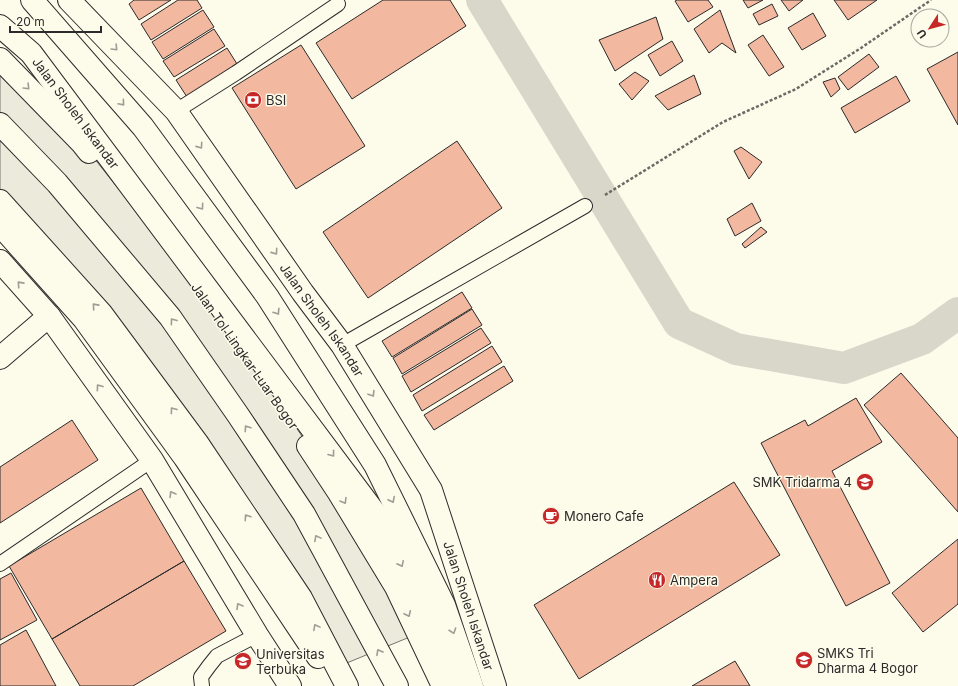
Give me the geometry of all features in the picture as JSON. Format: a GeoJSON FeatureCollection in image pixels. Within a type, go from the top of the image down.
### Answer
{"type":"FeatureCollection","features":[{"type":"Feature","properties":{"kind":"main road"},"geometry":{"type":"LineString","coordinates":[[32,0],[148,133],[267,296],[375,466],[444,605],[472,686]]}},
{"type":"Feature","properties":{"kind":"main road","name":"Jalan Sholeh Iskandar"},"geometry":{"type":"LineString","coordinates":[[68,0],[176,111],[303,293],[342,345],[431,490],[495,686]]}},
{"type":"Feature","properties":{"kind":"main road","name":"Jalan Sholeh Iskandar"},"geometry":{"type":"LineString","coordinates":[[0,26],[31,53],[375,513],[462,686]]}},
{"type":"Feature","properties":{"kind":"main road","name":"Jalan Tol Lingkar Luar Bogor"},"geometry":{"type":"LineString","coordinates":[[0,59],[81,142],[206,298],[271,389],[339,493],[396,587],[443,686]]}},
{"type":"Feature","properties":{"kind":"main road"},"geometry":{"type":"LineString","coordinates":[[0,124],[57,183],[170,317],[304,514],[397,686]]}},
{"type":"Feature","properties":{"kind":"main road"},"geometry":{"type":"LineString","coordinates":[[0,201],[101,313],[198,444],[300,598],[347,686]]}},
{"type":"Feature","properties":{"kind":"main road"},"geometry":{"type":"LineString","coordinates":[[0,224],[84,319],[185,458],[338,686]]}},
{"type":"Feature","properties":{"kind":"main road"},"geometry":{"type":"LineString","coordinates":[[0,262],[49,316],[152,460],[257,635],[290,686]]}},
{"type":"Feature","properties":{"kind":"main road"},"geometry":{"type":"LineString","coordinates":[[0,358],[49,316]]}},
{"type":"Feature","properties":{"kind":"lane"},"geometry":{"type":"LineString","coordinates":[[176,111],[338,4]]}},
{"type":"Feature","properties":{"kind":"lane"},"geometry":{"type":"LineString","coordinates":[[342,345],[585,206]]}},
{"type":"Feature","properties":{"kind":"lane"},"geometry":{"type":"LineString","coordinates":[[0,564],[152,460]]}},
{"type":"Feature","properties":{"kind":"lane"},"geometry":{"type":"LineString","coordinates":[[202,686],[201,677],[217,656],[257,635]]}},
{"type":"Feature","properties":{"kind":"path"},"geometry":{"type":"LineString","coordinates":[[608,193],[723,122],[796,89],[931,0]]}},
{"type":"Feature","properties":{"kind":"shaded area"},"geometry":{"type":"Polygon","coordinates":[[[0,59],[81,142],[206,298],[271,389],[339,493],[417,634],[337,667],[0,200],[0,59]]]}},
{"type":"Feature","properties":{"kind":"building"},"geometry":{"type":"Polygon","coordinates":[[[134,0],[171,0],[139,20],[129,4],[134,0]]]}},
{"type":"Feature","properties":{"kind":"building"},"geometry":{"type":"Polygon","coordinates":[[[178,0],[197,0],[202,8],[151,40],[141,24],[178,0]]]}},
{"type":"Feature","properties":{"kind":"building"},"geometry":{"type":"Polygon","coordinates":[[[383,0],[450,0],[466,26],[352,99],[316,43],[383,0]]]}},
{"type":"Feature","properties":{"kind":"building"},"geometry":{"type":"Polygon","coordinates":[[[708,0],[713,7],[688,22],[675,1],[708,0]]]}},
{"type":"Feature","properties":{"kind":"building"},"geometry":{"type":"Polygon","coordinates":[[[743,0],[763,0],[748,8],[743,0]]]}},
{"type":"Feature","properties":{"kind":"building"},"geometry":{"type":"Polygon","coordinates":[[[781,0],[803,0],[789,11],[781,0]]]}},
{"type":"Feature","properties":{"kind":"building"},"geometry":{"type":"Polygon","coordinates":[[[834,0],[877,0],[848,20],[834,0]]]}},
{"type":"Feature","properties":{"kind":"building"},"geometry":{"type":"Polygon","coordinates":[[[772,4],[778,16],[759,25],[753,14],[772,4]]]}},
{"type":"Feature","properties":{"kind":"building"},"geometry":{"type":"Polygon","coordinates":[[[203,10],[214,27],[163,59],[152,42],[203,10]]]}},
{"type":"Feature","properties":{"kind":"building"},"geometry":{"type":"Polygon","coordinates":[[[720,10],[736,53],[722,43],[709,53],[694,29],[720,10]]]}},
{"type":"Feature","properties":{"kind":"building"},"geometry":{"type":"Polygon","coordinates":[[[813,13],[826,36],[802,50],[788,28],[813,13]]]}},
{"type":"Feature","properties":{"kind":"building"},"geometry":{"type":"Polygon","coordinates":[[[656,17],[663,39],[615,71],[599,40],[656,17]]]}},
{"type":"Feature","properties":{"kind":"building"},"geometry":{"type":"Polygon","coordinates":[[[214,29],[225,46],[174,77],[163,61],[214,29]]]}},
{"type":"Feature","properties":{"kind":"building"},"geometry":{"type":"Polygon","coordinates":[[[763,35],[784,67],[769,76],[748,45],[763,35]]]}},
{"type":"Feature","properties":{"kind":"building"},"geometry":{"type":"Polygon","coordinates":[[[672,41],[683,61],[660,76],[648,55],[672,41]]]}},
{"type":"Feature","properties":{"kind":"building"},"geometry":{"type":"Polygon","coordinates":[[[301,45],[365,146],[296,189],[232,88],[301,45]]]}},
{"type":"Feature","properties":{"kind":"building"},"geometry":{"type":"Polygon","coordinates":[[[227,48],[237,64],[187,97],[176,80],[227,48]]]}},
{"type":"Feature","properties":{"kind":"building"},"geometry":{"type":"Polygon","coordinates":[[[958,52],[958,125],[927,69],[958,52]]]}},
{"type":"Feature","properties":{"kind":"building"},"geometry":{"type":"Polygon","coordinates":[[[869,54],[879,67],[848,90],[838,77],[869,54]]]}},
{"type":"Feature","properties":{"kind":"building"},"geometry":{"type":"Polygon","coordinates":[[[635,72],[649,81],[632,100],[619,84],[635,72]]]}},
{"type":"Feature","properties":{"kind":"building"},"geometry":{"type":"Polygon","coordinates":[[[694,75],[701,94],[668,110],[655,96],[694,75]]]}},
{"type":"Feature","properties":{"kind":"building"},"geometry":{"type":"Polygon","coordinates":[[[896,76],[910,101],[855,133],[841,108],[896,76]]]}},
{"type":"Feature","properties":{"kind":"building"},"geometry":{"type":"Polygon","coordinates":[[[835,78],[840,89],[831,97],[823,82],[835,78]]]}},
{"type":"Feature","properties":{"kind":"building"},"geometry":{"type":"Polygon","coordinates":[[[457,141],[502,208],[368,298],[323,232],[457,141]]]}},
{"type":"Feature","properties":{"kind":"building"},"geometry":{"type":"Polygon","coordinates":[[[741,147],[762,162],[749,179],[734,151],[741,147]]]}},
{"type":"Feature","properties":{"kind":"building"},"geometry":{"type":"Polygon","coordinates":[[[752,203],[761,221],[735,236],[727,219],[752,203]]]}},
{"type":"Feature","properties":{"kind":"building"},"geometry":{"type":"Polygon","coordinates":[[[761,227],[767,232],[745,248],[742,244],[761,227]]]}},
{"type":"Feature","properties":{"kind":"building"},"geometry":{"type":"Polygon","coordinates":[[[462,292],[472,308],[392,357],[382,341],[462,292]]]}},
{"type":"Feature","properties":{"kind":"building"},"geometry":{"type":"Polygon","coordinates":[[[472,309],[482,325],[402,374],[393,358],[472,309]]]}},
{"type":"Feature","properties":{"kind":"building"},"geometry":{"type":"Polygon","coordinates":[[[481,328],[491,343],[411,392],[402,376],[481,328]]]}},
{"type":"Feature","properties":{"kind":"building"},"geometry":{"type":"Polygon","coordinates":[[[492,346],[502,362],[422,411],[413,395],[492,346]]]}},
{"type":"Feature","properties":{"kind":"building"},"geometry":{"type":"Polygon","coordinates":[[[504,366],[513,381],[434,430],[424,415],[504,366]]]}},
{"type":"Feature","properties":{"kind":"building"},"geometry":{"type":"Polygon","coordinates":[[[901,373],[958,438],[958,512],[864,405],[901,373]]]}},
{"type":"Feature","properties":{"kind":"building"},"geometry":{"type":"Polygon","coordinates":[[[856,398],[882,442],[832,471],[890,583],[846,606],[761,443],[805,420],[808,426],[856,398]]]}},
{"type":"Feature","properties":{"kind":"building"},"geometry":{"type":"Polygon","coordinates":[[[72,420],[98,460],[0,523],[0,467],[72,420]]]}},
{"type":"Feature","properties":{"kind":"building","name":"Ampera"},"geometry":{"type":"Polygon","coordinates":[[[734,482],[780,555],[579,679],[534,605],[734,482]]]}},
{"type":"Feature","properties":{"kind":"building"},"geometry":{"type":"Polygon","coordinates":[[[141,488],[184,561],[52,639],[9,566],[141,488]]]}},
{"type":"Feature","properties":{"kind":"building"},"geometry":{"type":"Polygon","coordinates":[[[958,539],[958,604],[923,632],[892,593],[958,539]]]}},
{"type":"Feature","properties":{"kind":"building"},"geometry":{"type":"Polygon","coordinates":[[[184,561],[226,631],[133,686],[80,686],[52,639],[184,561]]]}},
{"type":"Feature","properties":{"kind":"building"},"geometry":{"type":"Polygon","coordinates":[[[11,573],[37,620],[0,640],[0,579],[11,573]]]}},
{"type":"Feature","properties":{"kind":"building"},"geometry":{"type":"Polygon","coordinates":[[[26,630],[56,686],[0,686],[0,645],[26,630]]]}},
{"type":"Feature","properties":{"kind":"building"},"geometry":{"type":"Polygon","coordinates":[[[735,661],[750,686],[692,686],[735,661]]]}},
{"type":"Feature","properties":{"kind":"waterway"},"geometry":{"type":"LineString","coordinates":[[482,0],[679,323],[736,349],[844,368],[922,339],[958,313]]}},
{"type":"Feature","properties":{"kind":"place","name":"BSI"},"geometry":{"type":"Point","coordinates":[253,100]}},
{"type":"Feature","properties":{"kind":"place","name":"SMK Tridarma 4"},"geometry":{"type":"Point","coordinates":[865,482]}},
{"type":"Feature","properties":{"kind":"place","name":"Monero Cafe"},"geometry":{"type":"Point","coordinates":[551,516]}},
{"type":"Feature","properties":{"kind":"place","name":"Ampera"},"geometry":{"type":"Point","coordinates":[657,580]}},
{"type":"Feature","properties":{"kind":"place","name":"SMKS Tri Dharma 4 Bogor"},"geometry":{"type":"Point","coordinates":[804,660]}},
{"type":"Feature","properties":{"kind":"place","name":"Universitas Terbuka"},"geometry":{"type":"Point","coordinates":[243,661]}}]}
